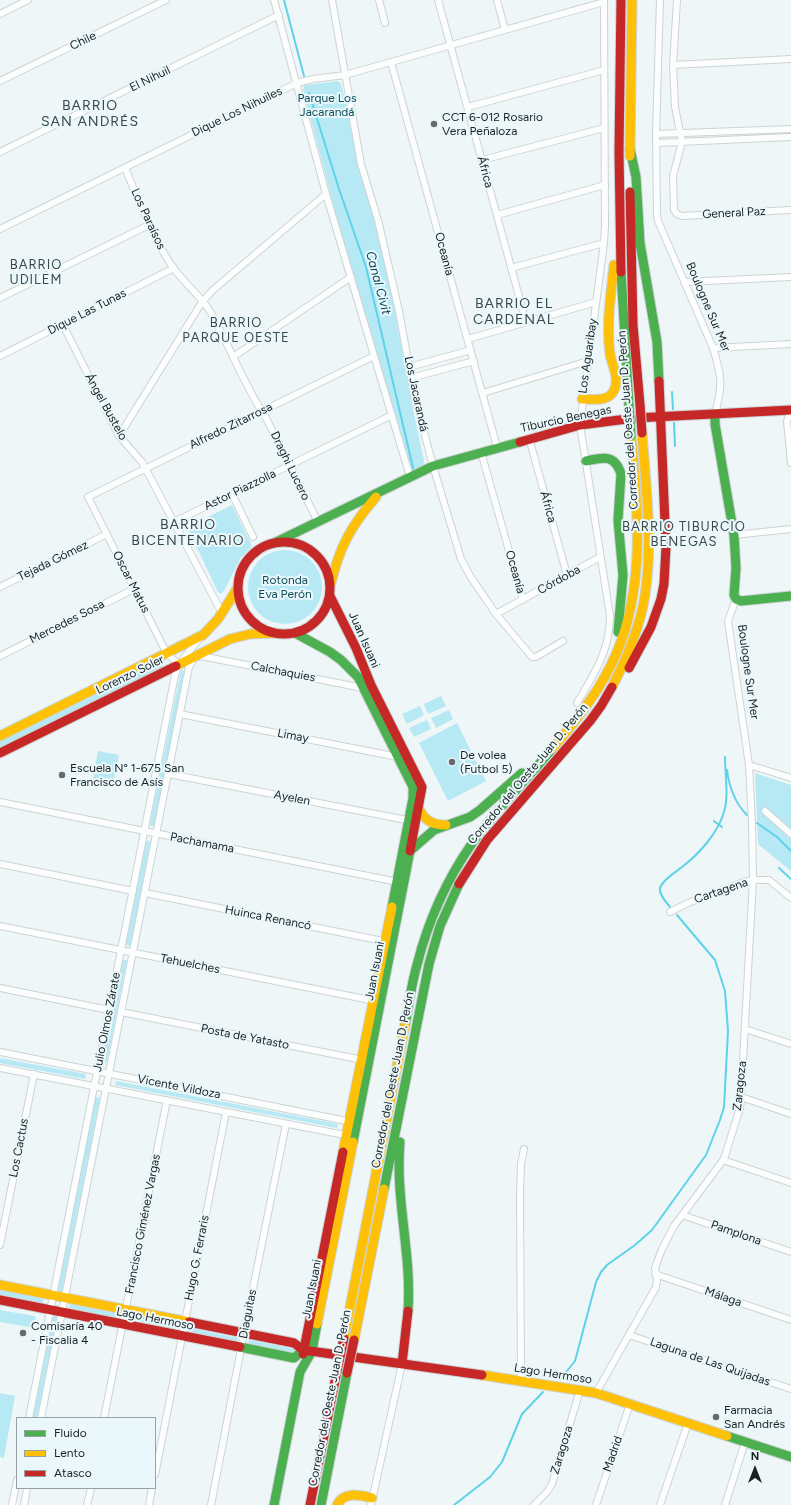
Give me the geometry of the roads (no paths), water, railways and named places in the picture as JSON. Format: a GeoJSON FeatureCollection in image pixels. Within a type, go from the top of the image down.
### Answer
{"type":"FeatureCollection","features":[{"type":"Feature","properties":{"kind":"main road","name":"Corredor del Oeste Juan D. Perón"},"geometry":{"type":"LineString","coordinates":[[310,1505],[344,1338],[411,990],[428,926],[450,877],[466,851],[485,826],[584,711],[609,671],[622,638],[633,600],[637,570],[638,543],[620,273],[619,68],[621,0]]}},
{"type":"Feature","properties":{"kind":"main road","name":"Corredor del Oeste Juan D. Perón"},"geometry":{"type":"LineString","coordinates":[[321,1505],[405,1078],[430,956],[437,932],[451,898],[476,855],[487,840],[573,741],[600,706],[624,664],[631,648],[645,595],[648,558],[648,523],[633,325],[631,274],[630,149],[632,0]]}},
{"type":"Feature","properties":{"kind":"main road"},"geometry":{"type":"LineString","coordinates":[[600,706],[630,666],[651,627],[661,599],[664,584],[666,547],[657,342],[640,243],[636,177],[630,149]]}},
{"type":"Feature","properties":{"kind":"main road"},"geometry":{"type":"LineString","coordinates":[[582,399],[606,398],[615,390],[617,384],[610,356],[608,320],[619,202]]}},
{"type":"Feature","properties":{"kind":"main road","name":"Tiburcio Benegas"},"geometry":{"type":"LineString","coordinates":[[274,543],[380,493],[433,466],[580,425],[620,419],[661,416],[791,411]]}},
{"type":"Feature","properties":{"kind":"main road","name":"Boulogne Sur Mer"},"geometry":{"type":"LineString","coordinates":[[715,414],[715,424],[734,535],[736,568],[734,595],[736,599]]}},
{"type":"Feature","properties":{"kind":"main road"},"geometry":{"type":"LineString","coordinates":[[586,461],[597,458],[609,458],[616,461],[620,467],[621,474],[618,520],[623,575],[619,623],[609,671]]}},
{"type":"Feature","properties":{"kind":"main road","name":"Tiburcio Benegas"},"geometry":{"type":"LineString","coordinates":[[331,584],[335,564],[343,542],[351,527],[380,493]]}},
{"type":"Feature","properties":{"kind":"main road"},"geometry":{"type":"LineString","coordinates":[[290,542],[312,551],[322,562],[331,584],[330,596],[325,609],[317,619],[306,628],[295,633],[276,633],[261,627],[249,618],[238,600],[237,589],[249,560],[260,550],[274,543],[290,542]]}},
{"type":"Feature","properties":{"kind":"main road","name":"Lorenzo Soler"},"geometry":{"type":"LineString","coordinates":[[0,736],[203,635],[222,613],[237,589]]}},
{"type":"Feature","properties":{"kind":"main road","name":"Juan Isuani"},"geometry":{"type":"LineString","coordinates":[[330,596],[356,648],[367,687],[402,756],[422,787],[419,809],[412,821],[400,860],[400,883]]}},
{"type":"Feature","properties":{"kind":"main road"},"geometry":{"type":"LineString","coordinates":[[736,599],[741,601],[791,596]]}},
{"type":"Feature","properties":{"kind":"main road","name":"Lorenzo Soler"},"geometry":{"type":"LineString","coordinates":[[0,753],[196,655],[236,637],[250,634],[276,633]]}},
{"type":"Feature","properties":{"kind":"main road","name":"Juan Isuani"},"geometry":{"type":"LineString","coordinates":[[295,633],[330,652],[341,660],[367,687]]}},
{"type":"Feature","properties":{"kind":"main road"},"geometry":{"type":"LineString","coordinates":[[400,860],[434,830],[470,817],[480,810],[551,749]]}},
{"type":"Feature","properties":{"kind":"main road","name":"Juan Isuani"},"geometry":{"type":"LineString","coordinates":[[274,1505],[300,1372],[308,1351],[400,883],[411,850],[413,787],[402,756]]}},
{"type":"Feature","properties":{"kind":"main road"},"geometry":{"type":"LineString","coordinates":[[419,809],[424,818],[430,823],[438,826],[449,825]]}},
{"type":"Feature","properties":{"kind":"main road"},"geometry":{"type":"LineString","coordinates":[[402,1364],[409,1290],[397,1176],[404,1112],[405,1078]]}},
{"type":"Feature","properties":{"kind":"main road","name":"Lago Hermoso"},"geometry":{"type":"LineString","coordinates":[[0,1285],[294,1343],[308,1351],[521,1380],[596,1393],[791,1457]]}},
{"type":"Feature","properties":{"kind":"main road","name":"Lago Hermoso"},"geometry":{"type":"LineString","coordinates":[[0,1300],[294,1358],[308,1351]]}},
{"type":"Feature","properties":{"kind":"main road"},"geometry":{"type":"LineString","coordinates":[[337,1505],[340,1499],[355,1494],[371,1501]]}},
{"type":"Feature","properties":{"kind":"street"},"geometry":{"type":"LineString","coordinates":[[0,14],[28,0]]}},
{"type":"Feature","properties":{"kind":"street","name":"Chile"},"geometry":{"type":"LineString","coordinates":[[0,81],[166,0]]}},
{"type":"Feature","properties":{"kind":"street"},"geometry":{"type":"LineString","coordinates":[[274,0],[326,194],[410,477]]}},
{"type":"Feature","properties":{"kind":"street","name":"Los Jacarandá"},"geometry":{"type":"LineString","coordinates":[[332,0],[361,164],[378,220],[399,311],[410,378],[433,466],[461,559],[470,576],[496,614],[532,657],[536,658],[563,640]]}},
{"type":"Feature","properties":{"kind":"street"},"geometry":{"type":"LineString","coordinates":[[379,0],[385,23]]}},
{"type":"Feature","properties":{"kind":"street","name":"África"},"geometry":{"type":"LineString","coordinates":[[438,0],[526,322]]}},
{"type":"Feature","properties":{"kind":"street"},"geometry":{"type":"LineString","coordinates":[[497,0],[505,30]]}},
{"type":"Feature","properties":{"kind":"street","name":"Boulogne Sur Mer"},"geometry":{"type":"LineString","coordinates":[[660,0],[656,134],[658,221],[713,348],[720,370],[722,386],[715,414]]}},
{"type":"Feature","properties":{"kind":"street"},"geometry":{"type":"LineString","coordinates":[[677,0],[673,65],[675,107],[682,142]]}},
{"type":"Feature","properties":{"kind":"street","name":"Dique Los Nihuiles"},"geometry":{"type":"LineString","coordinates":[[0,229],[297,83],[344,74],[391,62],[604,1]]}},
{"type":"Feature","properties":{"kind":"street","name":"Los Aguaribay"},"geometry":{"type":"LineString","coordinates":[[577,703],[600,665],[608,640],[610,616],[580,425],[582,399],[604,243],[604,1]]}},
{"type":"Feature","properties":{"kind":"street","name":"El Nihuil"},"geometry":{"type":"LineString","coordinates":[[0,152],[279,15]]}},
{"type":"Feature","properties":{"kind":"street"},"geometry":{"type":"LineString","coordinates":[[673,65],[791,59]]}},
{"type":"Feature","properties":{"kind":"street","name":"Oceanía"},"geometry":{"type":"LineString","coordinates":[[391,62],[498,447]]}},
{"type":"Feature","properties":{"kind":"street"},"geometry":{"type":"LineString","coordinates":[[468,107],[604,70]]}},
{"type":"Feature","properties":{"kind":"street"},"geometry":{"type":"LineString","coordinates":[[482,160],[604,128]]}},
{"type":"Feature","properties":{"kind":"street"},"geometry":{"type":"LineString","coordinates":[[656,134],[791,129]]}},
{"type":"Feature","properties":{"kind":"street"},"geometry":{"type":"LineString","coordinates":[[656,143],[791,137]]}},
{"type":"Feature","properties":{"kind":"street","name":"General Paz"},"geometry":{"type":"LineString","coordinates":[[682,142],[673,176],[674,210],[677,214],[682,216],[791,210]]}},
{"type":"Feature","properties":{"kind":"street","name":"Los Paraísos"},"geometry":{"type":"LineString","coordinates":[[124,168],[150,225],[174,268]]}},
{"type":"Feature","properties":{"kind":"street"},"geometry":{"type":"LineString","coordinates":[[497,216],[605,185]]}},
{"type":"Feature","properties":{"kind":"street"},"geometry":{"type":"LineString","coordinates":[[119,436],[202,302],[213,290],[326,194]]}},
{"type":"Feature","properties":{"kind":"street"},"geometry":{"type":"LineString","coordinates":[[0,298],[150,225]]}},
{"type":"Feature","properties":{"kind":"street"},"geometry":{"type":"LineString","coordinates":[[511,268],[604,243]]}},
{"type":"Feature","properties":{"kind":"street","name":"Draghi Lucero"},"geometry":{"type":"LineString","coordinates":[[174,268],[210,311],[318,522]]}},
{"type":"Feature","properties":{"kind":"street","name":"Dique Las Tunas"},"geometry":{"type":"LineString","coordinates":[[0,356],[174,268]]}},
{"type":"Feature","properties":{"kind":"street"},"geometry":{"type":"LineString","coordinates":[[233,357],[350,277]]}},
{"type":"Feature","properties":{"kind":"street"},"geometry":{"type":"LineString","coordinates":[[684,282],[791,277]]}},
{"type":"Feature","properties":{"kind":"street"},"geometry":{"type":"LineString","coordinates":[[468,339],[596,302]]}},
{"type":"Feature","properties":{"kind":"street","name":"Ángel Bustelo"},"geometry":{"type":"LineString","coordinates":[[63,325],[119,436],[146,468],[222,613]]}},
{"type":"Feature","properties":{"kind":"street"},"geometry":{"type":"LineString","coordinates":[[713,348],[791,344]]}},
{"type":"Feature","properties":{"kind":"street"},"geometry":{"type":"LineString","coordinates":[[409,367],[471,350]]}},
{"type":"Feature","properties":{"kind":"street","name":"Alfredo Zitarrosa"},"geometry":{"type":"LineString","coordinates":[[88,497],[374,356]]}},
{"type":"Feature","properties":{"kind":"street"},"geometry":{"type":"LineString","coordinates":[[410,378],[474,361]]}},
{"type":"Feature","properties":{"kind":"street"},"geometry":{"type":"LineString","coordinates":[[483,393],[588,361]]}},
{"type":"Feature","properties":{"kind":"street"},"geometry":{"type":"LineString","coordinates":[[791,411],[787,421],[791,463]]}},
{"type":"Feature","properties":{"kind":"street","name":"Astor Piazzolla"},"geometry":{"type":"LineString","coordinates":[[174,522],[392,415]]}},
{"type":"Feature","properties":{"kind":"street","name":"África"},"geometry":{"type":"LineString","coordinates":[[530,438],[568,575]]}},
{"type":"Feature","properties":{"kind":"street","name":"Oceanía"},"geometry":{"type":"LineString","coordinates":[[481,452],[523,600]]}},
{"type":"Feature","properties":{"kind":"street"},"geometry":{"type":"LineString","coordinates":[[232,494],[253,537]]}},
{"type":"Feature","properties":{"kind":"street","name":"Oscar Matus"},"geometry":{"type":"LineString","coordinates":[[88,497],[167,654],[179,664]]}},
{"type":"Feature","properties":{"kind":"street"},"geometry":{"type":"LineString","coordinates":[[734,535],[791,529]]}},
{"type":"Feature","properties":{"kind":"street","name":"Tejada Gómez"},"geometry":{"type":"LineString","coordinates":[[0,587],[107,534]]}},
{"type":"Feature","properties":{"kind":"street","name":"Córdoba"},"geometry":{"type":"LineString","coordinates":[[496,614],[600,557]]}},
{"type":"Feature","properties":{"kind":"street","name":"Mercedes Sosa"},"geometry":{"type":"LineString","coordinates":[[0,656],[134,589]]}},
{"type":"Feature","properties":{"kind":"street","name":"Boulogne Sur Mer"},"geometry":{"type":"LineString","coordinates":[[736,599],[728,622],[749,765]]}},
{"type":"Feature","properties":{"kind":"street","name":"Julio Olmos Zárate"},"geometry":{"type":"LineString","coordinates":[[29,1417],[175,675],[179,664],[203,635]]}},
{"type":"Feature","properties":{"kind":"street","name":"Calchaquies"},"geometry":{"type":"LineString","coordinates":[[196,655],[367,687]]}},
{"type":"Feature","properties":{"kind":"street","name":"Julio Olmos Zárate"},"geometry":{"type":"LineString","coordinates":[[41,1417],[189,667],[196,655]]}},
{"type":"Feature","properties":{"kind":"street","name":"Limay"},"geometry":{"type":"LineString","coordinates":[[180,714],[402,756]]}},
{"type":"Feature","properties":{"kind":"street"},"geometry":{"type":"LineString","coordinates":[[749,765],[791,778]]}},
{"type":"Feature","properties":{"kind":"street","name":"Zaragoza"},"geometry":{"type":"LineString","coordinates":[[596,1393],[656,1287],[657,1280],[655,1274],[657,1262],[674,1226],[723,1160],[738,1113],[741,1097],[753,880],[749,765]]}},
{"type":"Feature","properties":{"kind":"street","name":"Ayelen"},"geometry":{"type":"LineString","coordinates":[[168,774],[412,821]]}},
{"type":"Feature","properties":{"kind":"street","name":"Pachamama"},"geometry":{"type":"LineString","coordinates":[[0,802],[400,883]]}},
{"type":"Feature","properties":{"kind":"street"},"geometry":{"type":"LineString","coordinates":[[765,811],[791,834]]}},
{"type":"Feature","properties":{"kind":"street"},"geometry":{"type":"LineString","coordinates":[[0,864],[133,891]]}},
{"type":"Feature","properties":{"kind":"street","name":"Cartagena"},"geometry":{"type":"LineString","coordinates":[[670,912],[688,903],[753,880],[769,880],[791,898]]}},
{"type":"Feature","properties":{"kind":"street","name":"Huinca Renancó"},"geometry":{"type":"LineString","coordinates":[[145,893],[388,942]]}},
{"type":"Feature","properties":{"kind":"street","name":"Tehuelches"},"geometry":{"type":"LineString","coordinates":[[0,926],[377,1001]]}},
{"type":"Feature","properties":{"kind":"street"},"geometry":{"type":"LineString","coordinates":[[0,988],[109,1010]]}},
{"type":"Feature","properties":{"kind":"street","name":"Posta de Yatasto"},"geometry":{"type":"LineString","coordinates":[[122,1012],[365,1060]]}},
{"type":"Feature","properties":{"kind":"street"},"geometry":{"type":"LineString","coordinates":[[745,1029],[791,1044]]}},
{"type":"Feature","properties":{"kind":"street","name":"Vicente Vildoza"},"geometry":{"type":"LineString","coordinates":[[0,1052],[353,1122]]}},
{"type":"Feature","properties":{"kind":"street","name":"Vicente Vildoza"},"geometry":{"type":"LineString","coordinates":[[0,1068],[350,1136]]}},
{"type":"Feature","properties":{"kind":"street","name":"Los Cactus"},"geometry":{"type":"LineString","coordinates":[[0,1245],[34,1074]]}},
{"type":"Feature","properties":{"kind":"street"},"geometry":{"type":"LineString","coordinates":[[741,1097],[791,1114]]}},
{"type":"Feature","properties":{"kind":"street","name":"Francisco Giménez Vargas"},"geometry":{"type":"LineString","coordinates":[[104,1417],[167,1100]]}},
{"type":"Feature","properties":{"kind":"street","name":"Hugo G. Ferraris"},"geometry":{"type":"LineString","coordinates":[[156,1470],[226,1112]]}},
{"type":"Feature","properties":{"kind":"street","name":"Diaguitas"},"geometry":{"type":"LineString","coordinates":[[211,1505],[286,1124]]}},
{"type":"Feature","properties":{"kind":"street"},"geometry":{"type":"LineString","coordinates":[[521,1380],[520,1194],[521,1164],[524,1149]]}},
{"type":"Feature","properties":{"kind":"street"},"geometry":{"type":"LineString","coordinates":[[723,1160],[791,1183]]}},
{"type":"Feature","properties":{"kind":"street","name":"Pamplona"},"geometry":{"type":"LineString","coordinates":[[682,1215],[791,1252]]}},
{"type":"Feature","properties":{"kind":"street","name":"Málaga"},"geometry":{"type":"LineString","coordinates":[[655,1274],[791,1320]]}},
{"type":"Feature","properties":{"kind":"street","name":"Laguna de Las Quijadas"},"geometry":{"type":"LineString","coordinates":[[629,1335],[791,1389]]}},
{"type":"Feature","properties":{"kind":"street"},"geometry":{"type":"LineString","coordinates":[[371,1501],[402,1364]]}},
{"type":"Feature","properties":{"kind":"street","name":"Zaragoza"},"geometry":{"type":"LineString","coordinates":[[534,1505],[547,1492],[552,1484],[580,1390]]}},
{"type":"Feature","properties":{"kind":"street","name":"Madrid"},"geometry":{"type":"LineString","coordinates":[[596,1505],[630,1404]]}},
{"type":"Feature","properties":{"kind":"street"},"geometry":{"type":"LineString","coordinates":[[660,1505],[688,1423]]}},
{"type":"Feature","properties":{"kind":"street"},"geometry":{"type":"LineString","coordinates":[[725,1505],[745,1442]]}},
{"type":"Feature","properties":{"kind":"street"},"geometry":{"type":"LineString","coordinates":[[12,1505],[16,1485]]}},
{"type":"Feature","properties":{"kind":"street"},"geometry":{"type":"LineString","coordinates":[[24,1505],[27,1489]]}},
{"type":"Feature","properties":{"kind":"street"},"geometry":{"type":"LineString","coordinates":[[87,1505],[91,1489]]}},
{"type":"Feature","properties":{"kind":"street"},"geometry":{"type":"LineString","coordinates":[[149,1505],[152,1489]]}},
{"type":"Feature","properties":{"kind":"waterway","name":"Canal Civit"},"geometry":{"type":"LineString","coordinates":[[284,0],[304,76]]}},
{"type":"Feature","properties":{"kind":"waterway","name":"Canal Civit"},"geometry":{"type":"LineString","coordinates":[[309,93],[339,189],[366,267],[414,472]]}},
{"type":"Feature","properties":{"kind":"waterway"},"geometry":{"type":"LineString","coordinates":[[672,392],[673,409]]}},
{"type":"Feature","properties":{"kind":"waterway"},"geometry":{"type":"LineString","coordinates":[[674,423],[675,446]]}},
{"type":"Feature","properties":{"kind":"waterway"},"geometry":{"type":"LineString","coordinates":[[670,907],[660,891],[661,885],[701,849],[713,835],[724,812],[726,799],[725,757]]}},
{"type":"Feature","properties":{"kind":"waterway"},"geometry":{"type":"LineString","coordinates":[[727,770],[733,794],[747,815]]}},
{"type":"Feature","properties":{"kind":"waterway","name":"Canal Civit"},"geometry":{"type":"LineString","coordinates":[[714,821],[722,827]]}},
{"type":"Feature","properties":{"kind":"waterway"},"geometry":{"type":"LineString","coordinates":[[757,823],[777,837],[791,851]]}},
{"type":"Feature","properties":{"kind":"waterway","name":"Canal Civit"},"geometry":{"type":"LineString","coordinates":[[779,868],[791,879]]}},
{"type":"Feature","properties":{"kind":"waterway"},"geometry":{"type":"LineString","coordinates":[[563,1376],[575,1361],[596,1282],[601,1272],[607,1265],[635,1245],[652,1230],[706,1155],[724,1107],[728,1031],[725,991],[715,960],[677,915]]}},
{"type":"Feature","properties":{"kind":"waterway"},"geometry":{"type":"LineString","coordinates":[[454,1505],[490,1477],[502,1462],[522,1414],[543,1392]]}},
{"type":"Feature","properties":{"kind":"place","name":"CCT 6-012 Rosario Vera Peñaloza"},"geometry":{"type":"Point","coordinates":[434,124]}},
{"type":"Feature","properties":{"kind":"place","name":"De volea (Futbol 5)"},"geometry":{"type":"Point","coordinates":[452,762]}},
{"type":"Feature","properties":{"kind":"place","name":"Escuela N° 1-675 San Francisco de Asís"},"geometry":{"type":"Point","coordinates":[62,775]}},
{"type":"Feature","properties":{"kind":"place","name":"Comisaría 40 - Fiscalia 4"},"geometry":{"type":"Point","coordinates":[23,1333]}},
{"type":"Feature","properties":{"kind":"place","name":"Farmacia San Andrés"},"geometry":{"type":"Point","coordinates":[716,1417]}},
{"type":"Feature","properties":{"kind":"district","name":"BARRIO SAN ANDRÉS"},"geometry":{"type":"Point","coordinates":[90,114]}},
{"type":"Feature","properties":{"kind":"district","name":"BARRIO UDILEM"},"geometry":{"type":"Point","coordinates":[36,272]}},
{"type":"Feature","properties":{"kind":"district","name":"BARRIO EL CARDENAL"},"geometry":{"type":"Point","coordinates":[514,312]}},
{"type":"Feature","properties":{"kind":"district","name":"BARRIO PARQUE OESTE"},"geometry":{"type":"Point","coordinates":[236,330]}},
{"type":"Feature","properties":{"kind":"district","name":"BARRIO BICENTENARIO"},"geometry":{"type":"Point","coordinates":[188,534]}},
{"type":"Feature","properties":{"kind":"district","name":"BARRIO TIBURCIO BENEGAS"},"geometry":{"type":"Point","coordinates":[684,534]}},
{"type":"Feature","properties":{"kind":"park label","name":"Parque Los Jacarandá"},"geometry":{"type":"Point","coordinates":[327,105]}},
{"type":"Feature","properties":{"kind":"park label","name":"Rotonda Eva Perón"},"geometry":{"type":"Point","coordinates":[285,587]}}]}
